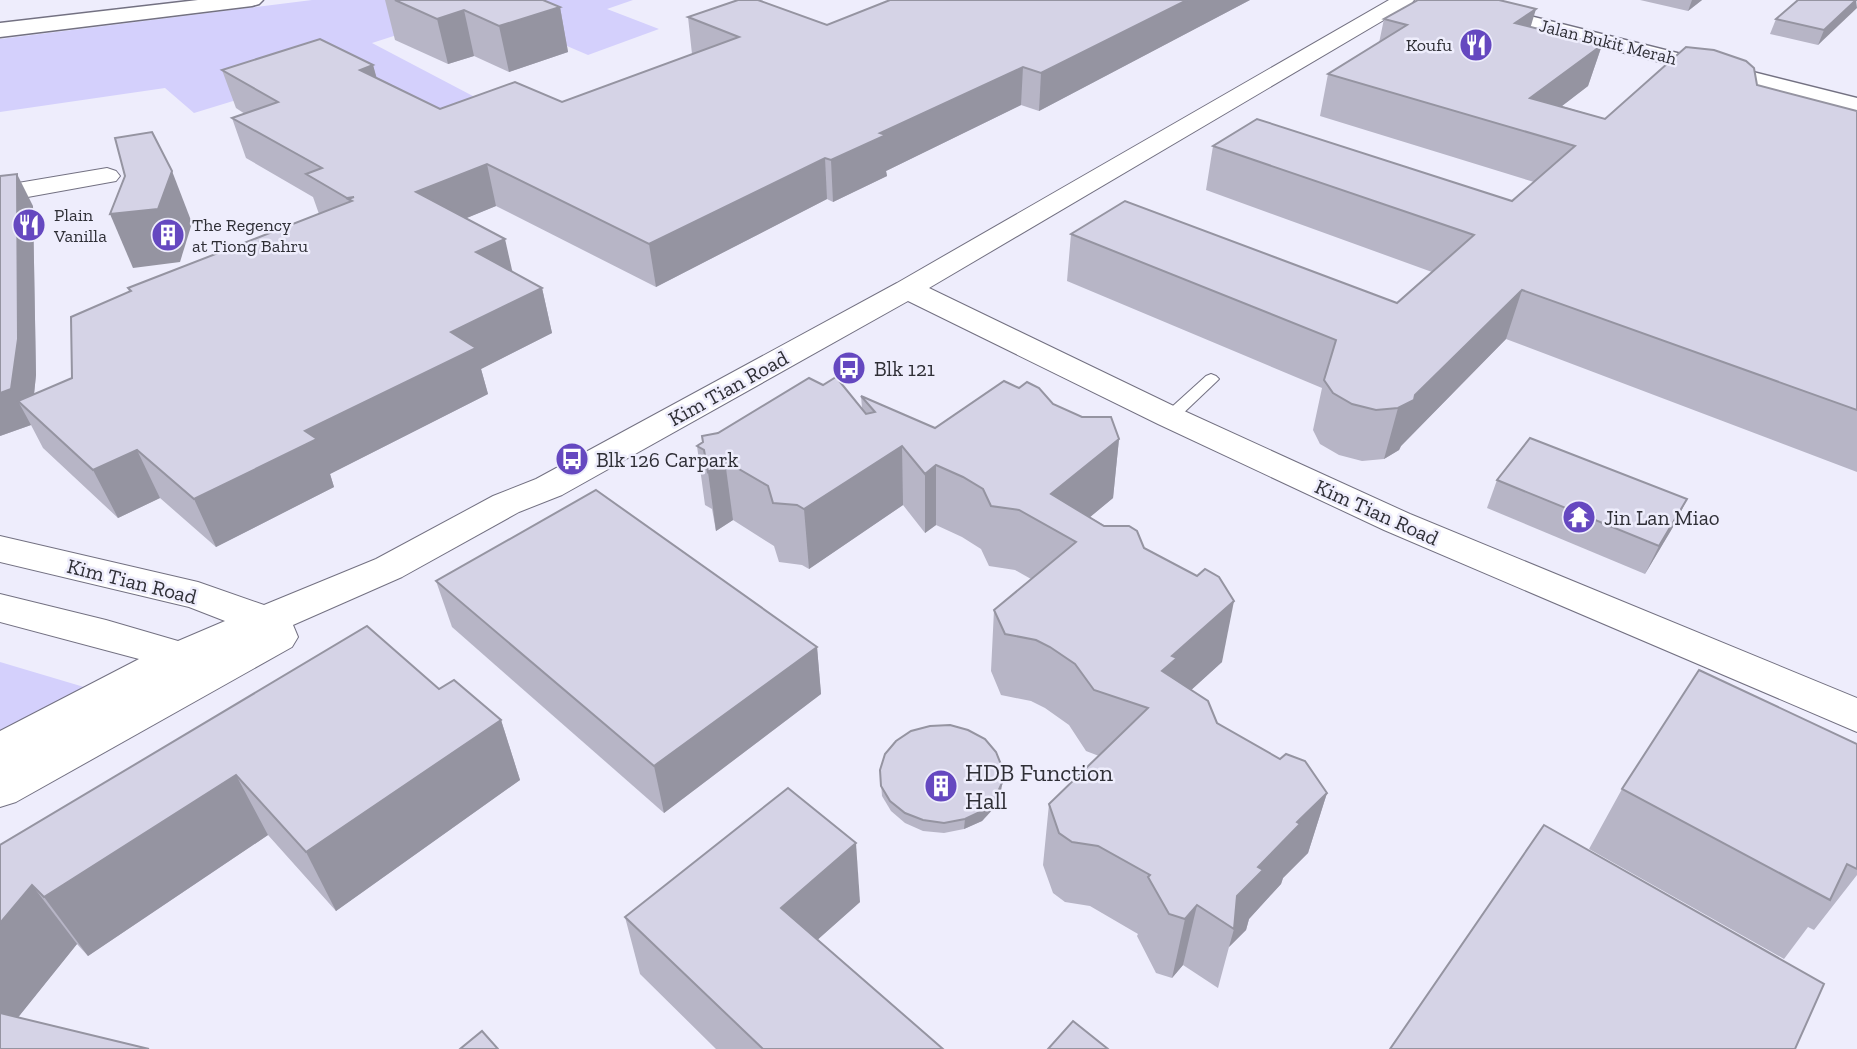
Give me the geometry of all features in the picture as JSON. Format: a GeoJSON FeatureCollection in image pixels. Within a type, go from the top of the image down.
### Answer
{"type":"FeatureCollection","features":[{"type":"Feature","properties":{"kind":"main road"},"geometry":{"type":"LineString","coordinates":[[0,13],[111,0]]}},
{"type":"Feature","properties":{"kind":"main road"},"geometry":{"type":"LineString","coordinates":[[0,30],[252,0]]}},
{"type":"Feature","properties":{"kind":"main road","name":"Jalan Bukit Merah"},"geometry":{"type":"LineString","coordinates":[[1441,0],[1857,105]]}},
{"type":"Feature","properties":{"kind":"main road","name":"Jalan Bukit Merah"},"geometry":{"type":"LineString","coordinates":[[1516,0],[1857,84]]}},
{"type":"Feature","properties":{"kind":"street","name":"Kim Tian Road"},"geometry":{"type":"LineString","coordinates":[[0,789],[198,664],[273,627],[365,600],[522,514],[549,487],[907,289],[1404,0]]}},
{"type":"Feature","properties":{"kind":"street"},"geometry":{"type":"LineString","coordinates":[[0,194],[107,176]]}},
{"type":"Feature","properties":{"kind":"street","name":"Kim Tian Road"},"geometry":{"type":"LineString","coordinates":[[907,289],[1170,417],[1397,522],[1857,716]]}},
{"type":"Feature","properties":{"kind":"street","name":"Kim Tian Road"},"geometry":{"type":"LineString","coordinates":[[0,549],[198,596],[273,627]]}},
{"type":"Feature","properties":{"kind":"street"},"geometry":{"type":"LineString","coordinates":[[0,608],[106,634],[198,664]]}},
{"type":"Feature","properties":{"kind":"street"},"geometry":{"type":"LineString","coordinates":[[82,706],[106,673],[111,656],[106,634]]}},
{"type":"Feature","properties":{"kind":"street","name":"Kim Tian Road"},"geometry":{"type":"LineString","coordinates":[[0,752],[82,706],[198,664]]}},
{"type":"Feature","properties":{"kind":"lane"},"geometry":{"type":"LineString","coordinates":[[1170,417],[1211,379]]}},
{"type":"Feature","properties":{"kind":"shaded area"},"geometry":{"type":"Polygon","coordinates":[[[312,0],[633,0],[607,9],[659,29],[588,55],[520,26],[465,13],[372,43],[490,105],[446,123],[337,69],[194,113],[165,88],[0,112],[0,39],[312,0]]]}},
{"type":"Feature","properties":{"kind":"shaded area"},"geometry":{"type":"Polygon","coordinates":[[[0,662],[84,687],[0,733],[0,662]]]}},
{"type":"Feature","properties":{"kind":"building"},"geometry":{"type":"Polygon","coordinates":[[[395,0],[543,0],[560,7],[499,26],[464,10],[437,19],[395,0]]]}},
{"type":"Feature","properties":{"kind":"building"},"geometry":{"type":"Polygon","coordinates":[[[738,0],[758,0],[827,25],[890,0],[1187,0],[1041,73],[1023,67],[880,133],[886,135],[831,160],[825,158],[649,244],[487,164],[416,192],[505,239],[476,252],[542,288],[451,332],[476,348],[305,431],[317,439],[194,499],[137,450],[93,470],[18,401],[72,378],[71,317],[131,291],[128,288],[352,201],[348,199],[354,197],[347,198],[306,174],[322,168],[232,118],[278,102],[222,70],[320,39],[373,65],[360,70],[440,109],[515,82],[562,102],[739,37],[688,17],[738,0]]]}},
{"type":"Feature","properties":{"kind":"building"},"geometry":{"type":"Polygon","coordinates":[[[1418,0],[1499,0],[1536,9],[1515,23],[1602,45],[1530,98],[1605,119],[1686,47],[1714,50],[1746,61],[1754,68],[1757,85],[1857,111],[1857,410],[1522,290],[1415,395],[1414,400],[1398,408],[1376,410],[1352,404],[1333,393],[1324,380],[1336,340],[1071,234],[1125,201],[1397,303],[1474,235],[1213,146],[1257,119],[1512,201],[1575,146],[1328,74],[1407,25],[1384,19],[1418,0]]]}},
{"type":"Feature","properties":{"kind":"building"},"geometry":{"type":"Polygon","coordinates":[[[1798,0],[1856,0],[1824,30],[1776,19],[1798,0]]]}},
{"type":"Feature","properties":{"kind":"building"},"geometry":{"type":"Polygon","coordinates":[[[152,132],[172,171],[158,209],[110,214],[125,176],[115,138],[152,132]]]}},
{"type":"Feature","properties":{"kind":"building"},"geometry":{"type":"Polygon","coordinates":[[[17,174],[18,339],[11,389],[0,393],[0,176],[17,174]]]}},
{"type":"Feature","properties":{"kind":"building"},"geometry":{"type":"Polygon","coordinates":[[[836,377],[866,414],[875,412],[861,396],[935,428],[1004,381],[1019,388],[1027,382],[1039,388],[1053,404],[1082,417],[1111,417],[1119,439],[1051,494],[1104,526],[1129,526],[1137,531],[1144,548],[1197,576],[1205,569],[1219,577],[1234,601],[1172,656],[1177,658],[1162,671],[1208,701],[1217,723],[1280,759],[1286,754],[1305,761],[1327,793],[1297,822],[1300,824],[1258,867],[1263,870],[1237,896],[1234,929],[1197,905],[1185,919],[1169,914],[1148,877],[1150,875],[1098,846],[1072,842],[1059,833],[1049,804],[1148,708],[1094,690],[1075,664],[1050,647],[1036,640],[1005,634],[994,610],[1076,542],[1019,510],[991,506],[983,489],[963,477],[936,465],[925,474],[902,446],[804,509],[797,505],[773,503],[768,486],[725,461],[708,472],[704,450],[697,446],[703,442],[702,436],[718,433],[809,378],[823,385],[836,377]]]}},
{"type":"Feature","properties":{"kind":"building"},"geometry":{"type":"Polygon","coordinates":[[[1530,438],[1687,499],[1659,546],[1497,480],[1530,438]]]}},
{"type":"Feature","properties":{"kind":"building"},"geometry":{"type":"Polygon","coordinates":[[[596,490],[817,647],[654,766],[436,581],[596,490]]]}},
{"type":"Feature","properties":{"kind":"building"},"geometry":{"type":"Polygon","coordinates":[[[367,626],[439,689],[454,680],[501,720],[306,852],[236,775],[44,897],[32,885],[0,923],[0,845],[367,626]]]}},
{"type":"Feature","properties":{"kind":"building"},"geometry":{"type":"Polygon","coordinates":[[[1699,670],[1857,744],[1857,869],[1847,864],[1830,900],[1622,789],[1699,670]]]}},
{"type":"Feature","properties":{"kind":"building","name":"HDB Function Hall"},"geometry":{"type":"Polygon","coordinates":[[[950,725],[985,739],[996,752],[1002,767],[1002,783],[995,798],[982,811],[965,819],[944,823],[923,820],[905,813],[890,801],[881,786],[880,770],[885,754],[896,741],[911,731],[950,725]]]}},
{"type":"Feature","properties":{"kind":"building"},"geometry":{"type":"Polygon","coordinates":[[[788,788],[856,843],[781,908],[943,1049],[763,1049],[625,917],[788,788]]]}},
{"type":"Feature","properties":{"kind":"building"},"geometry":{"type":"Polygon","coordinates":[[[1544,825],[1824,984],[1795,1049],[1390,1049],[1544,825]]]}},
{"type":"Feature","properties":{"kind":"building"},"geometry":{"type":"Polygon","coordinates":[[[0,1013],[149,1049],[0,1049],[0,1013]]]}},
{"type":"Feature","properties":{"kind":"building"},"geometry":{"type":"Polygon","coordinates":[[[1073,1021],[1108,1049],[1048,1049],[1073,1021]]]}},
{"type":"Feature","properties":{"kind":"building"},"geometry":{"type":"Polygon","coordinates":[[[482,1031],[498,1049],[460,1049],[482,1031]]]}},
{"type":"Feature","properties":{"kind":"place","name":"Koufu"},"geometry":{"type":"Point","coordinates":[1476,45]}},
{"type":"Feature","properties":{"kind":"place","name":"Plain Vanilla"},"geometry":{"type":"Point","coordinates":[29,225]}},
{"type":"Feature","properties":{"kind":"place","name":"The Regency at Tiong Bahru"},"geometry":{"type":"Point","coordinates":[168,235]}},
{"type":"Feature","properties":{"kind":"place","name":"Blk 121"},"geometry":{"type":"Point","coordinates":[849,368]}},
{"type":"Feature","properties":{"kind":"place","name":"Blk 126 Carpark"},"geometry":{"type":"Point","coordinates":[572,459]}},
{"type":"Feature","properties":{"kind":"place","name":"Jin Lan Miao"},"geometry":{"type":"Point","coordinates":[1579,517]}},
{"type":"Feature","properties":{"kind":"place","name":"HDB Function Hall"},"geometry":{"type":"Point","coordinates":[941,786]}}]}
